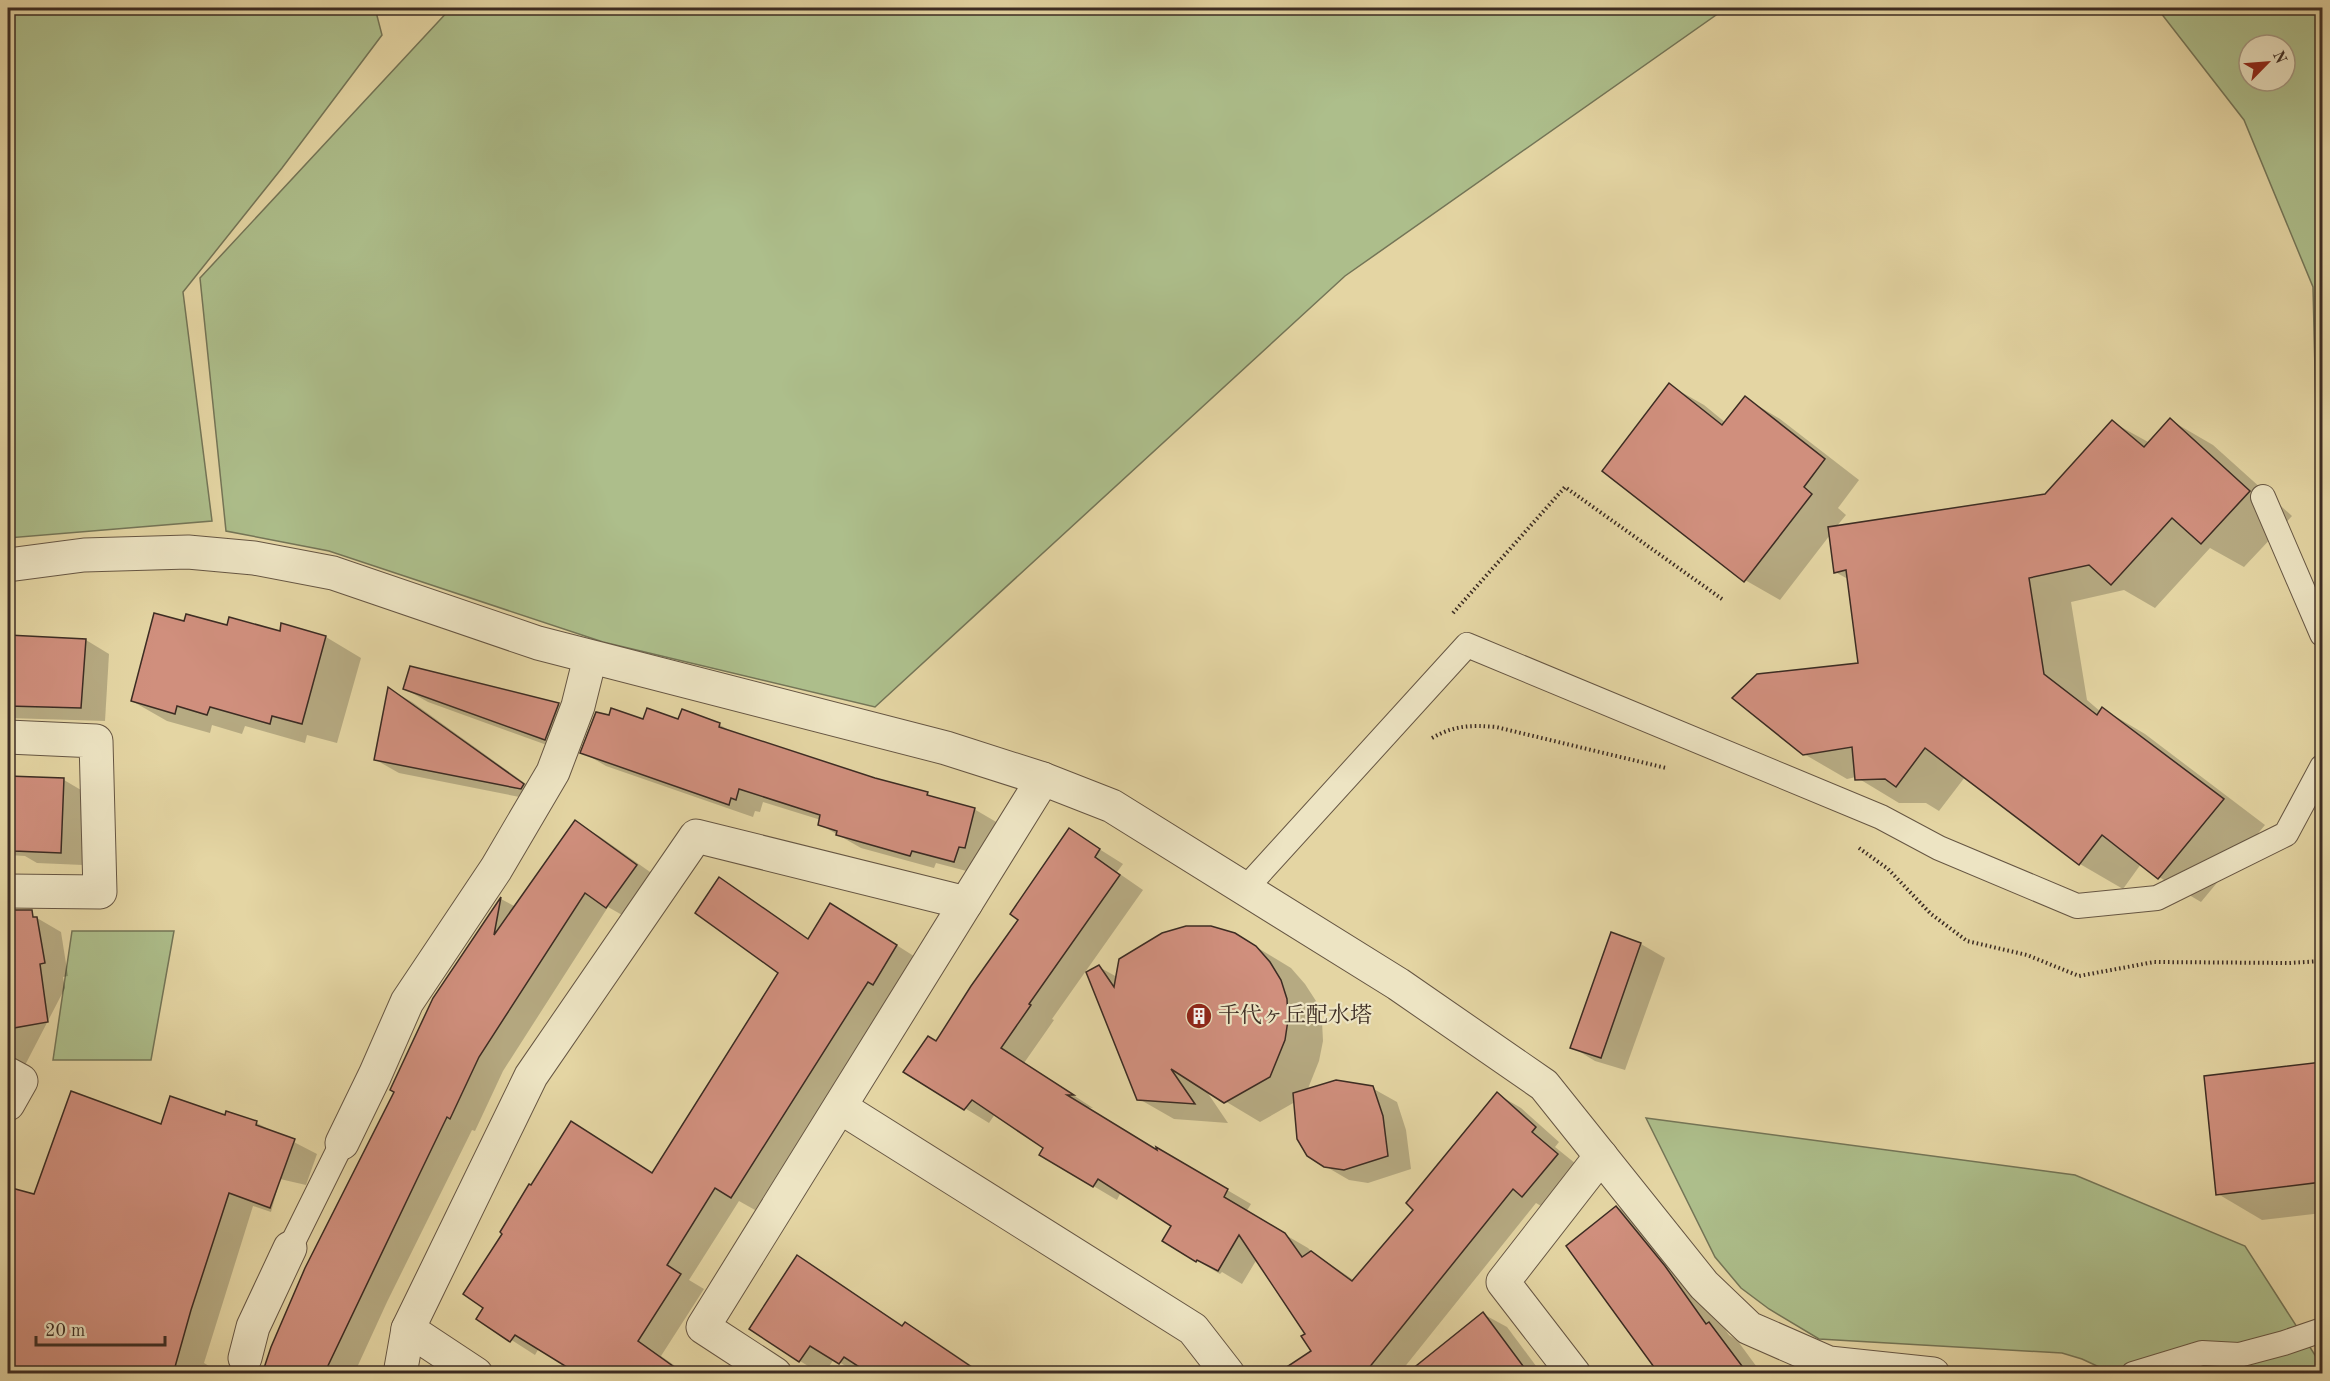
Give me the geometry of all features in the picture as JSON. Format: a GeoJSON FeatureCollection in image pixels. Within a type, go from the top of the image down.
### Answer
{"type":"FeatureCollection","features":[{"type":"Feature","properties":{"kind":"street"},"geometry":{"type":"LineString","coordinates":[[8,566],[84,555],[188,552],[254,558],[333,573],[538,643],[946,748],[1043,779],[1112,806],[1398,984],[1544,1085],[1704,1285],[1749,1328],[1829,1363],[1934,1374]]}},
{"type":"Feature","properties":{"kind":"street"},"geometry":{"type":"LineString","coordinates":[[342,1143],[375,1076],[407,1002],[496,869],[553,772],[578,706],[590,658]]}},
{"type":"Feature","properties":{"kind":"street"},"geometry":{"type":"LineString","coordinates":[[8,737],[96,741],[100,892],[8,891]]}},
{"type":"Feature","properties":{"kind":"street"},"geometry":{"type":"LineString","coordinates":[[775,1374],[703,1327],[1043,779]]}},
{"type":"Feature","properties":{"kind":"street"},"geometry":{"type":"LineString","coordinates":[[400,1374],[408,1329],[531,1076],[696,836],[966,903]]}},
{"type":"Feature","properties":{"kind":"street"},"geometry":{"type":"LineString","coordinates":[[8,1074],[21,1081],[8,1104]]}},
{"type":"Feature","properties":{"kind":"street"},"geometry":{"type":"LineString","coordinates":[[840,1107],[1193,1329],[1228,1374]]}},
{"type":"Feature","properties":{"kind":"street"},"geometry":{"type":"LineString","coordinates":[[1574,1374],[1503,1282],[1601,1156]]}},
{"type":"Feature","properties":{"kind":"street"},"geometry":{"type":"LineString","coordinates":[[243,1366],[253,1327],[290,1248]]}},
{"type":"Feature","properties":{"kind":"street"},"geometry":{"type":"LineString","coordinates":[[408,1329],[476,1374]]}},
{"type":"Feature","properties":{"kind":"lane"},"geometry":{"type":"LineString","coordinates":[[2263,498],[2322,634]]}},
{"type":"Feature","properties":{"kind":"lane"},"geometry":{"type":"LineString","coordinates":[[1245,889],[1467,645],[1881,817],[1939,848],[2078,906],[2157,898],[2286,834],[2322,767]]}},
{"type":"Feature","properties":{"kind":"lane"},"geometry":{"type":"LineString","coordinates":[[290,1248],[342,1143]]}},
{"type":"Feature","properties":{"kind":"lane"},"geometry":{"type":"LineString","coordinates":[[2133,1374],[2202,1353],[2239,1355],[2322,1330]]}},
{"type":"Feature","properties":{"kind":"path"},"geometry":{"type":"LineString","coordinates":[[1432,738],[1442,732],[1467,724],[1496,727],[1667,768]]}},
{"type":"Feature","properties":{"kind":"path"},"geometry":{"type":"LineString","coordinates":[[1855,845],[1888,869],[1931,914],[1967,942],[2027,955],[2079,975],[2154,962],[2289,963],[2322,961]]}},
{"type":"Feature","properties":{"kind":"green space"},"geometry":{"type":"Polygon","coordinates":[[[8,8],[375,8],[382,35],[282,168],[183,292],[212,521],[8,538],[8,8]]]}},
{"type":"Feature","properties":{"kind":"green space"},"geometry":{"type":"Polygon","coordinates":[[[451,8],[1726,8],[1345,276],[875,707],[603,642],[329,551],[226,531],[200,278],[451,8]]]}},
{"type":"Feature","properties":{"kind":"green space"},"geometry":{"type":"Polygon","coordinates":[[[2157,8],[2322,8],[2322,562],[2319,538],[2313,287],[2244,120],[2157,8]]]}},
{"type":"Feature","properties":{"kind":"green space"},"geometry":{"type":"Polygon","coordinates":[[[72,931],[174,931],[151,1060],[53,1060],[72,931]]]}},
{"type":"Feature","properties":{"kind":"green space"},"geometry":{"type":"Polygon","coordinates":[[[1646,1118],[2075,1175],[2245,1246],[2322,1366],[2322,1373],[2112,1373],[2082,1359],[2062,1353],[1819,1339],[1769,1309],[1741,1288],[1715,1257],[1646,1118]]]}},
{"type":"Feature","properties":{"kind":"building"},"geometry":{"type":"Polygon","coordinates":[[[1669,383],[1722,425],[1745,396],[1825,459],[1804,487],[1812,494],[1744,582],[1602,471],[1669,383]]]}},
{"type":"Feature","properties":{"kind":"building"},"geometry":{"type":"Polygon","coordinates":[[[2170,418],[2250,491],[2201,544],[2172,518],[2111,585],[2089,565],[2029,578],[2044,674],[2097,715],[2102,707],[2224,799],[2158,879],[2102,835],[2079,865],[1925,748],[1896,787],[1885,779],[1855,780],[1852,747],[1803,755],[1732,698],[1757,674],[1858,663],[1846,570],[1834,573],[1828,527],[2045,494],[2112,420],[2144,447],[2170,418]]]}},
{"type":"Feature","properties":{"kind":"building"},"geometry":{"type":"Polygon","coordinates":[[[154,613],[184,621],[186,614],[227,625],[229,617],[280,631],[281,623],[326,636],[302,724],[272,716],[270,724],[210,707],[207,715],[177,706],[175,714],[131,701],[154,613]]]}},
{"type":"Feature","properties":{"kind":"building"},"geometry":{"type":"Polygon","coordinates":[[[8,635],[86,639],[81,708],[8,706],[8,635]]]}},
{"type":"Feature","properties":{"kind":"building"},"geometry":{"type":"Polygon","coordinates":[[[410,666],[559,703],[545,740],[403,689],[410,666]]]}},
{"type":"Feature","properties":{"kind":"building"},"geometry":{"type":"Polygon","coordinates":[[[388,687],[524,784],[521,789],[374,760],[388,687]]]}},
{"type":"Feature","properties":{"kind":"building"},"geometry":{"type":"Polygon","coordinates":[[[611,708],[643,719],[647,708],[678,719],[682,709],[720,723],[719,727],[875,778],[928,792],[927,795],[975,808],[965,848],[959,847],[954,862],[912,851],[910,856],[836,835],[837,831],[818,825],[820,815],[739,789],[736,800],[731,798],[729,805],[580,753],[596,712],[609,715],[611,708]]]}},
{"type":"Feature","properties":{"kind":"building"},"geometry":{"type":"Polygon","coordinates":[[[8,776],[64,778],[61,853],[14,851],[14,828],[8,827],[8,776]]]}},
{"type":"Feature","properties":{"kind":"building"},"geometry":{"type":"Polygon","coordinates":[[[575,820],[637,865],[606,908],[585,893],[479,1057],[450,1119],[447,1117],[324,1374],[262,1374],[271,1347],[305,1268],[394,1092],[390,1090],[433,998],[501,897],[494,935],[575,820]]]}},
{"type":"Feature","properties":{"kind":"building"},"geometry":{"type":"Polygon","coordinates":[[[1069,828],[1100,849],[1095,857],[1120,875],[1029,1004],[1031,1005],[1001,1048],[1074,1095],[1067,1095],[1157,1150],[1156,1147],[1228,1189],[1224,1197],[1285,1233],[1302,1257],[1311,1251],[1352,1281],[1413,1210],[1406,1203],[1497,1092],[1536,1127],[1532,1132],[1558,1154],[1522,1197],[1513,1189],[1364,1374],[1276,1374],[1311,1351],[1301,1336],[1305,1334],[1239,1235],[1218,1271],[1197,1260],[1196,1262],[1162,1241],[1171,1226],[1098,1179],[1093,1187],[1039,1155],[1043,1148],[972,1100],[964,1110],[903,1072],[928,1036],[936,1041],[971,986],[1018,920],[1010,914],[1069,828]]]}},
{"type":"Feature","properties":{"kind":"building"},"geometry":{"type":"Polygon","coordinates":[[[719,877],[808,939],[830,903],[897,945],[873,985],[868,982],[731,1198],[715,1188],[667,1265],[681,1274],[638,1341],[684,1374],[578,1374],[515,1335],[510,1342],[476,1319],[483,1308],[463,1294],[502,1234],[500,1232],[529,1184],[531,1185],[571,1121],[652,1173],[778,973],[695,913],[719,877]]]}},
{"type":"Feature","properties":{"kind":"building"},"geometry":{"type":"Polygon","coordinates":[[[8,910],[32,910],[33,917],[37,917],[45,963],[40,964],[48,1022],[8,1029],[8,910]]]}},
{"type":"Feature","properties":{"kind":"building","name":"千代ヶ丘配水塔"},"geometry":{"type":"Polygon","coordinates":[[[1186,926],[1211,926],[1235,933],[1256,946],[1270,962],[1281,980],[1287,999],[1288,1020],[1285,1040],[1270,1077],[1224,1103],[1171,1069],[1195,1104],[1137,1100],[1086,972],[1099,965],[1114,987],[1119,959],[1162,933],[1186,926]]]}},
{"type":"Feature","properties":{"kind":"building"},"geometry":{"type":"Polygon","coordinates":[[[1611,932],[1641,943],[1601,1058],[1570,1048],[1611,932]]]}},
{"type":"Feature","properties":{"kind":"building"},"geometry":{"type":"Polygon","coordinates":[[[2322,1062],[2322,1182],[2216,1195],[2204,1076],[2322,1062]]]}},
{"type":"Feature","properties":{"kind":"building","name":"千代ヶ丘配水塔"},"geometry":{"type":"Polygon","coordinates":[[[1336,1080],[1373,1086],[1383,1116],[1388,1156],[1344,1170],[1324,1167],[1307,1156],[1297,1139],[1293,1093],[1336,1080]]]}},
{"type":"Feature","properties":{"kind":"building"},"geometry":{"type":"Polygon","coordinates":[[[71,1091],[161,1124],[170,1096],[225,1115],[226,1111],[257,1121],[256,1125],[295,1139],[270,1208],[229,1193],[173,1374],[8,1374],[8,1187],[34,1194],[71,1091]]]}},
{"type":"Feature","properties":{"kind":"building"},"geometry":{"type":"Polygon","coordinates":[[[1616,1206],[1665,1266],[1706,1324],[1709,1322],[1748,1374],[1659,1374],[1566,1246],[1616,1206]]]}},
{"type":"Feature","properties":{"kind":"building"},"geometry":{"type":"Polygon","coordinates":[[[797,1255],[902,1326],[905,1322],[982,1374],[870,1374],[844,1357],[839,1364],[810,1346],[799,1362],[749,1329],[797,1255]]]}},
{"type":"Feature","properties":{"kind":"building"},"geometry":{"type":"Polygon","coordinates":[[[1483,1312],[1529,1374],[1406,1374],[1483,1312]]]}},
{"type":"Feature","properties":{"kind":"place","name":"千代ヶ丘配水塔"},"geometry":{"type":"Point","coordinates":[1199,1016]}}]}
